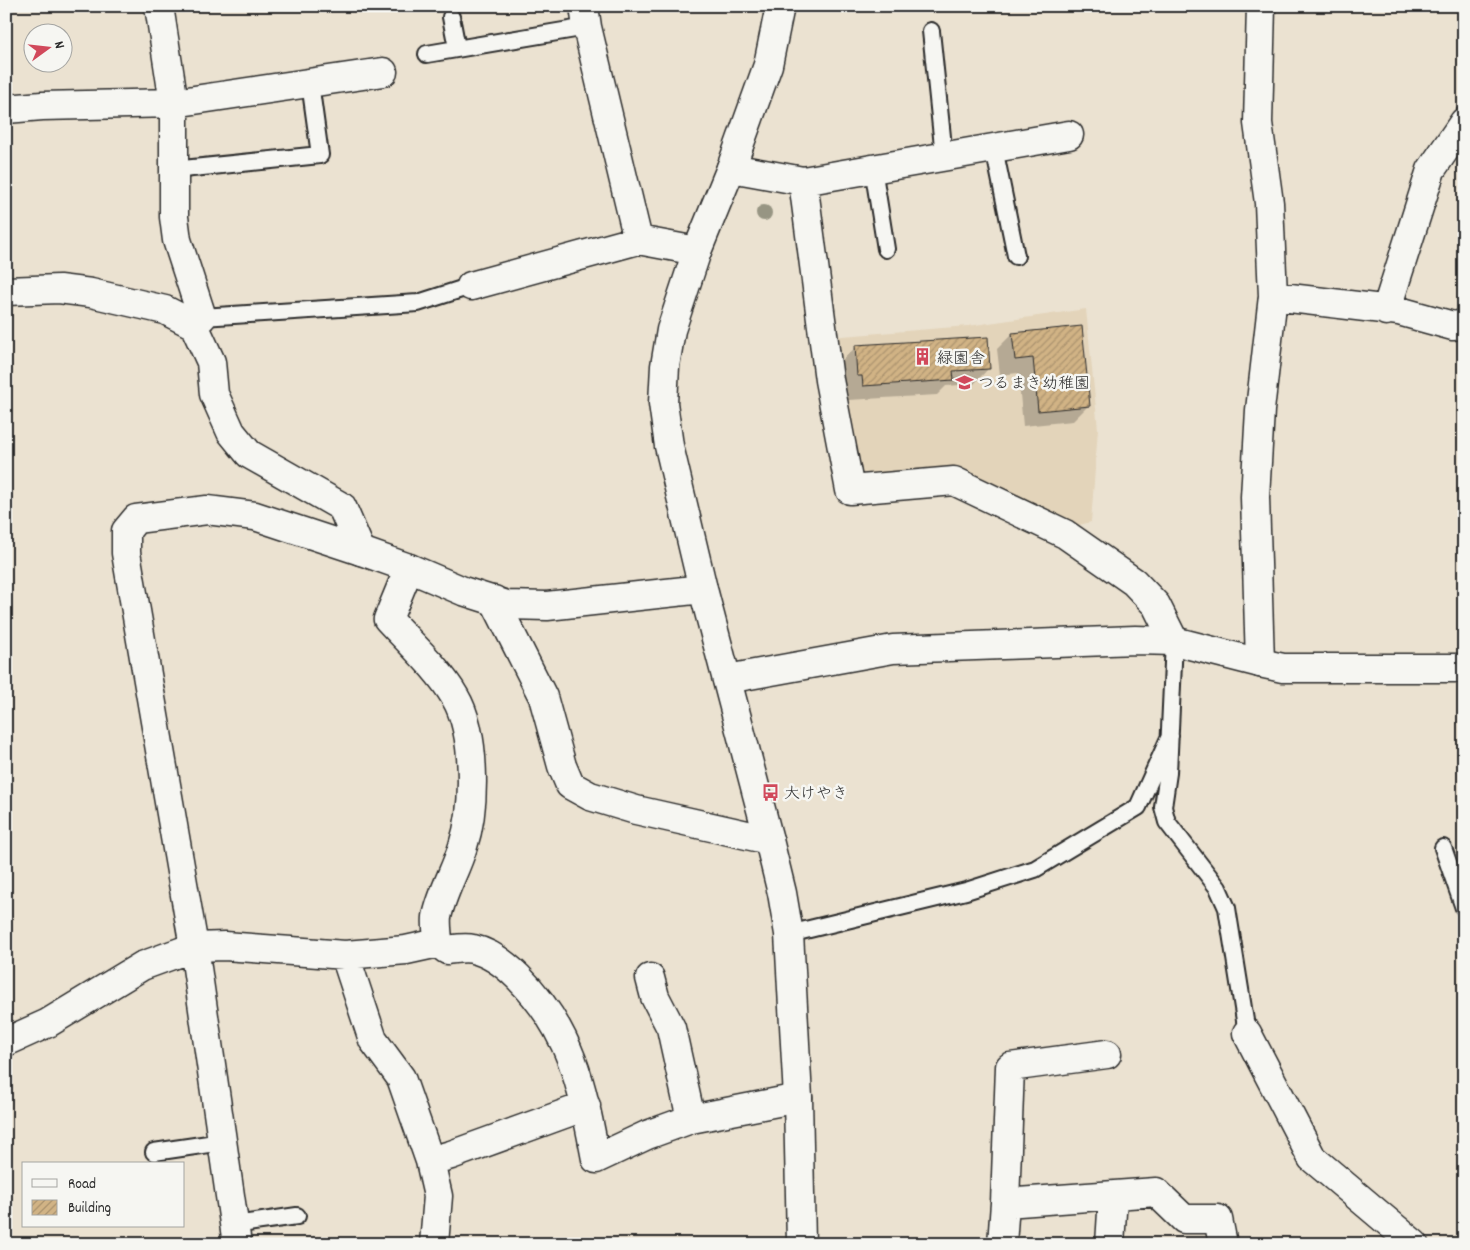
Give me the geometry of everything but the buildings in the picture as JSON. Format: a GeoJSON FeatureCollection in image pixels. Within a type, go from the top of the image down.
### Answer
{"type":"FeatureCollection","features":[{"type":"Feature","properties":{"kind":"street"},"geometry":{"type":"LineString","coordinates":[[159,6],[174,102],[174,217],[177,240],[198,321],[211,362],[214,394],[231,432],[250,454],[342,507],[361,551]]}},
{"type":"Feature","properties":{"kind":"street"},"geometry":{"type":"LineString","coordinates":[[780,6],[768,65],[731,168],[697,251],[671,330],[665,366],[663,403],[669,446],[703,589],[769,840],[782,893],[789,934],[798,1098],[801,1244]]}},
{"type":"Feature","properties":{"kind":"street"},"geometry":{"type":"LineString","coordinates":[[1260,6],[1258,123],[1269,203],[1273,296],[1260,410],[1255,497],[1260,664]]}},
{"type":"Feature","properties":{"kind":"street"},"geometry":{"type":"LineString","coordinates":[[586,16],[638,240]]}},
{"type":"Feature","properties":{"kind":"street"},"geometry":{"type":"LineString","coordinates":[[6,109],[174,102],[383,72]]}},
{"type":"Feature","properties":{"kind":"street"},"geometry":{"type":"LineString","coordinates":[[1386,310],[1431,170],[1464,122]]}},
{"type":"Feature","properties":{"kind":"street"},"geometry":{"type":"LineString","coordinates":[[731,168],[803,180],[1069,135]]}},
{"type":"Feature","properties":{"kind":"street"},"geometry":{"type":"LineString","coordinates":[[803,180],[829,380],[850,490],[954,481],[1065,534],[1134,582],[1156,605],[1174,641]]}},
{"type":"Feature","properties":{"kind":"street"},"geometry":{"type":"LineString","coordinates":[[471,286],[638,240],[697,251]]}},
{"type":"Feature","properties":{"kind":"street"},"geometry":{"type":"LineString","coordinates":[[6,292],[59,289],[91,292],[165,310],[198,321]]}},
{"type":"Feature","properties":{"kind":"street"},"geometry":{"type":"LineString","coordinates":[[1273,296],[1399,312],[1453,326],[1464,324]]}},
{"type":"Feature","properties":{"kind":"street"},"geometry":{"type":"LineString","coordinates":[[235,1234],[194,947],[126,553],[126,531],[136,519],[207,510],[255,516],[409,568],[463,591],[507,604],[546,606],[703,589]]}},
{"type":"Feature","properties":{"kind":"street"},"geometry":{"type":"LineString","coordinates":[[409,568],[388,620],[437,673],[456,698],[468,732],[472,786],[468,831],[459,860],[446,886],[437,918],[438,943],[447,950],[472,948],[492,956],[531,990],[550,1016],[571,1054],[583,1090],[596,1159],[647,1135],[691,1120],[798,1098]]}},
{"type":"Feature","properties":{"kind":"street"},"geometry":{"type":"LineString","coordinates":[[494,600],[542,697],[562,766],[570,785],[590,796],[636,810],[769,840]]}},
{"type":"Feature","properties":{"kind":"street"},"geometry":{"type":"LineString","coordinates":[[727,679],[893,649],[1135,640],[1174,641],[1260,664],[1283,668],[1464,668]]}},
{"type":"Feature","properties":{"kind":"street"},"geometry":{"type":"LineString","coordinates":[[6,1042],[48,1023],[142,966],[194,947],[225,946],[345,954],[406,950],[438,943]]}},
{"type":"Feature","properties":{"kind":"street"},"geometry":{"type":"LineString","coordinates":[[345,954],[373,1040],[401,1078],[430,1161],[438,1196],[434,1244]]}},
{"type":"Feature","properties":{"kind":"street"},"geometry":{"type":"LineString","coordinates":[[650,978],[655,997],[671,1028],[691,1120]]}},
{"type":"Feature","properties":{"kind":"street"},"geometry":{"type":"LineString","coordinates":[[1247,1033],[1312,1158],[1414,1244]]}},
{"type":"Feature","properties":{"kind":"street"},"geometry":{"type":"LineString","coordinates":[[1002,1244],[1010,1067],[1108,1054]]}},
{"type":"Feature","properties":{"kind":"street"},"geometry":{"type":"LineString","coordinates":[[430,1161],[586,1106]]}},
{"type":"Feature","properties":{"kind":"street"},"geometry":{"type":"LineString","coordinates":[[1005,1204],[1156,1192],[1184,1219],[1218,1219],[1222,1244]]}},
{"type":"Feature","properties":{"kind":"street"},"geometry":{"type":"LineString","coordinates":[[1110,1244],[1113,1196]]}},
{"type":"Feature","properties":{"kind":"lane"},"geometry":{"type":"LineString","coordinates":[[427,54],[586,16]]}},
{"type":"Feature","properties":{"kind":"lane"},"geometry":{"type":"LineString","coordinates":[[451,17],[457,48]]}},
{"type":"Feature","properties":{"kind":"lane"},"geometry":{"type":"LineString","coordinates":[[932,31],[944,156]]}},
{"type":"Feature","properties":{"kind":"lane"},"geometry":{"type":"LineString","coordinates":[[174,170],[320,155],[310,83]]}},
{"type":"Feature","properties":{"kind":"lane"},"geometry":{"type":"LineString","coordinates":[[994,148],[1016,256]]}},
{"type":"Feature","properties":{"kind":"lane"},"geometry":{"type":"LineString","coordinates":[[873,168],[886,249]]}},
{"type":"Feature","properties":{"kind":"lane"},"geometry":{"type":"LineString","coordinates":[[198,321],[418,303],[471,286]]}},
{"type":"Feature","properties":{"kind":"lane"},"geometry":{"type":"LineString","coordinates":[[1174,641],[1168,773],[1163,808],[1167,822],[1218,888],[1227,908],[1247,1033]]}},
{"type":"Feature","properties":{"kind":"lane"},"geometry":{"type":"LineString","coordinates":[[789,934],[966,891],[1035,869],[1138,807],[1170,736]]}},
{"type":"Feature","properties":{"kind":"lane"},"geometry":{"type":"LineString","coordinates":[[1443,848],[1464,908]]}},
{"type":"Feature","properties":{"kind":"lane"},"geometry":{"type":"LineString","coordinates":[[154,1152],[222,1142]]}},
{"type":"Feature","properties":{"kind":"lane"},"geometry":{"type":"LineString","coordinates":[[235,1234],[297,1216]]}},
{"type":"Feature","properties":{"kind":"shaded area","name":"つるまき幼稚園"},"geometry":{"type":"Polygon","coordinates":[[[1086,309],[1098,429],[1091,522],[1071,527],[955,472],[865,481],[854,472],[830,337],[968,326],[1086,309]]]}},
{"type":"Feature","properties":{"kind":"place","name":"緑園舎"},"geometry":{"type":"Point","coordinates":[923,357]}},
{"type":"Feature","properties":{"kind":"place","name":"つるまき幼稚園"},"geometry":{"type":"Point","coordinates":[964,382]}},
{"type":"Feature","properties":{"kind":"place","name":"大けやき"},"geometry":{"type":"Point","coordinates":[770,792]}}]}
